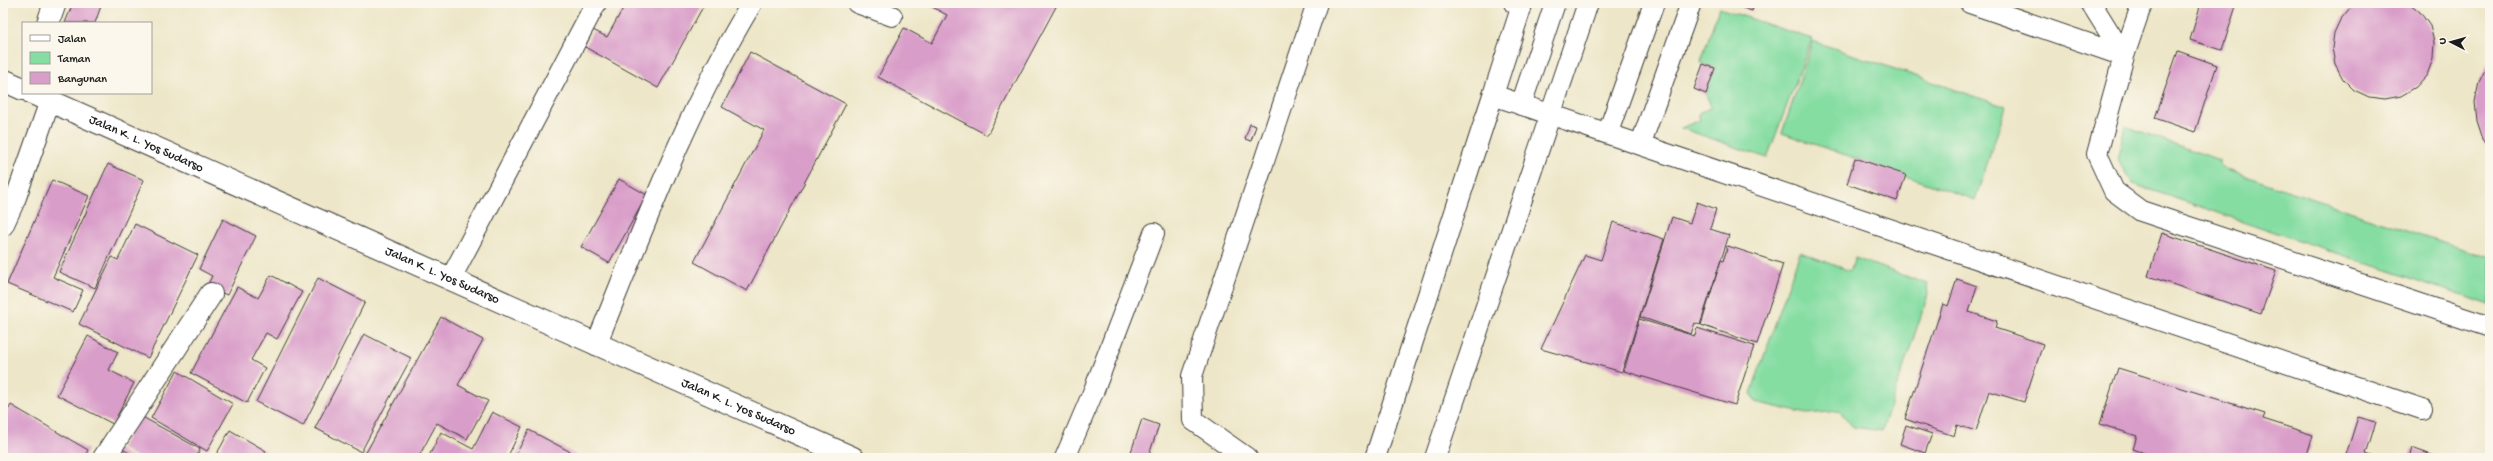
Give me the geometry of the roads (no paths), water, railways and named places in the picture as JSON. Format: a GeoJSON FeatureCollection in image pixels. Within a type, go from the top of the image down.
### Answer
{"type":"FeatureCollection","features":[{"type":"Feature","properties":{"kind":"main road"},"geometry":{"type":"LineString","coordinates":[[48,22],[55,3]]}},
{"type":"Feature","properties":{"kind":"main road"},"geometry":{"type":"LineString","coordinates":[[3,80],[22,89]]}},
{"type":"Feature","properties":{"kind":"main road","name":"Jalan K. L. Yos Sudarso"},"geometry":{"type":"LineString","coordinates":[[41,97],[853,458]]}},
{"type":"Feature","properties":{"kind":"main road"},"geometry":{"type":"LineString","coordinates":[[104,458],[212,294]]}},
{"type":"Feature","properties":{"kind":"lane"},"geometry":{"type":"LineString","coordinates":[[451,278],[596,3]]}},
{"type":"Feature","properties":{"kind":"lane"},"geometry":{"type":"LineString","coordinates":[[596,345],[683,135],[736,28],[752,3]]}},
{"type":"Feature","properties":{"kind":"lane"},"geometry":{"type":"LineString","coordinates":[[857,3],[892,16]]}},
{"type":"Feature","properties":{"kind":"lane"},"geometry":{"type":"LineString","coordinates":[[1247,458],[1193,420],[1192,376],[1317,3]]}},
{"type":"Feature","properties":{"kind":"lane"},"geometry":{"type":"LineString","coordinates":[[1521,105],[1555,3]]}},
{"type":"Feature","properties":{"kind":"lane"},"geometry":{"type":"LineString","coordinates":[[1435,458],[1588,3]]}},
{"type":"Feature","properties":{"kind":"lane"},"geometry":{"type":"LineString","coordinates":[[1608,132],[1654,3]]}},
{"type":"Feature","properties":{"kind":"lane"},"geometry":{"type":"LineString","coordinates":[[1642,143],[1691,3]]}},
{"type":"Feature","properties":{"kind":"lane"},"geometry":{"type":"LineString","coordinates":[[1970,3],[2124,56]]}},
{"type":"Feature","properties":{"kind":"lane"},"geometry":{"type":"LineString","coordinates":[[2091,3],[2124,56]]}},
{"type":"Feature","properties":{"kind":"lane"},"geometry":{"type":"LineString","coordinates":[[2142,3],[2124,56],[2097,154],[2114,191],[2141,211],[2490,327]]}},
{"type":"Feature","properties":{"kind":"lane"},"geometry":{"type":"LineString","coordinates":[[1375,458],[1493,95],[1519,4]]}},
{"type":"Feature","properties":{"kind":"lane"},"geometry":{"type":"LineString","coordinates":[[1493,95],[1642,143],[2422,409]]}},
{"type":"Feature","properties":{"kind":"lane"},"geometry":{"type":"LineString","coordinates":[[3,226],[16,200],[41,97]]}},
{"type":"Feature","properties":{"kind":"lane"},"geometry":{"type":"LineString","coordinates":[[1065,458],[1094,390],[1154,233]]}}]}
